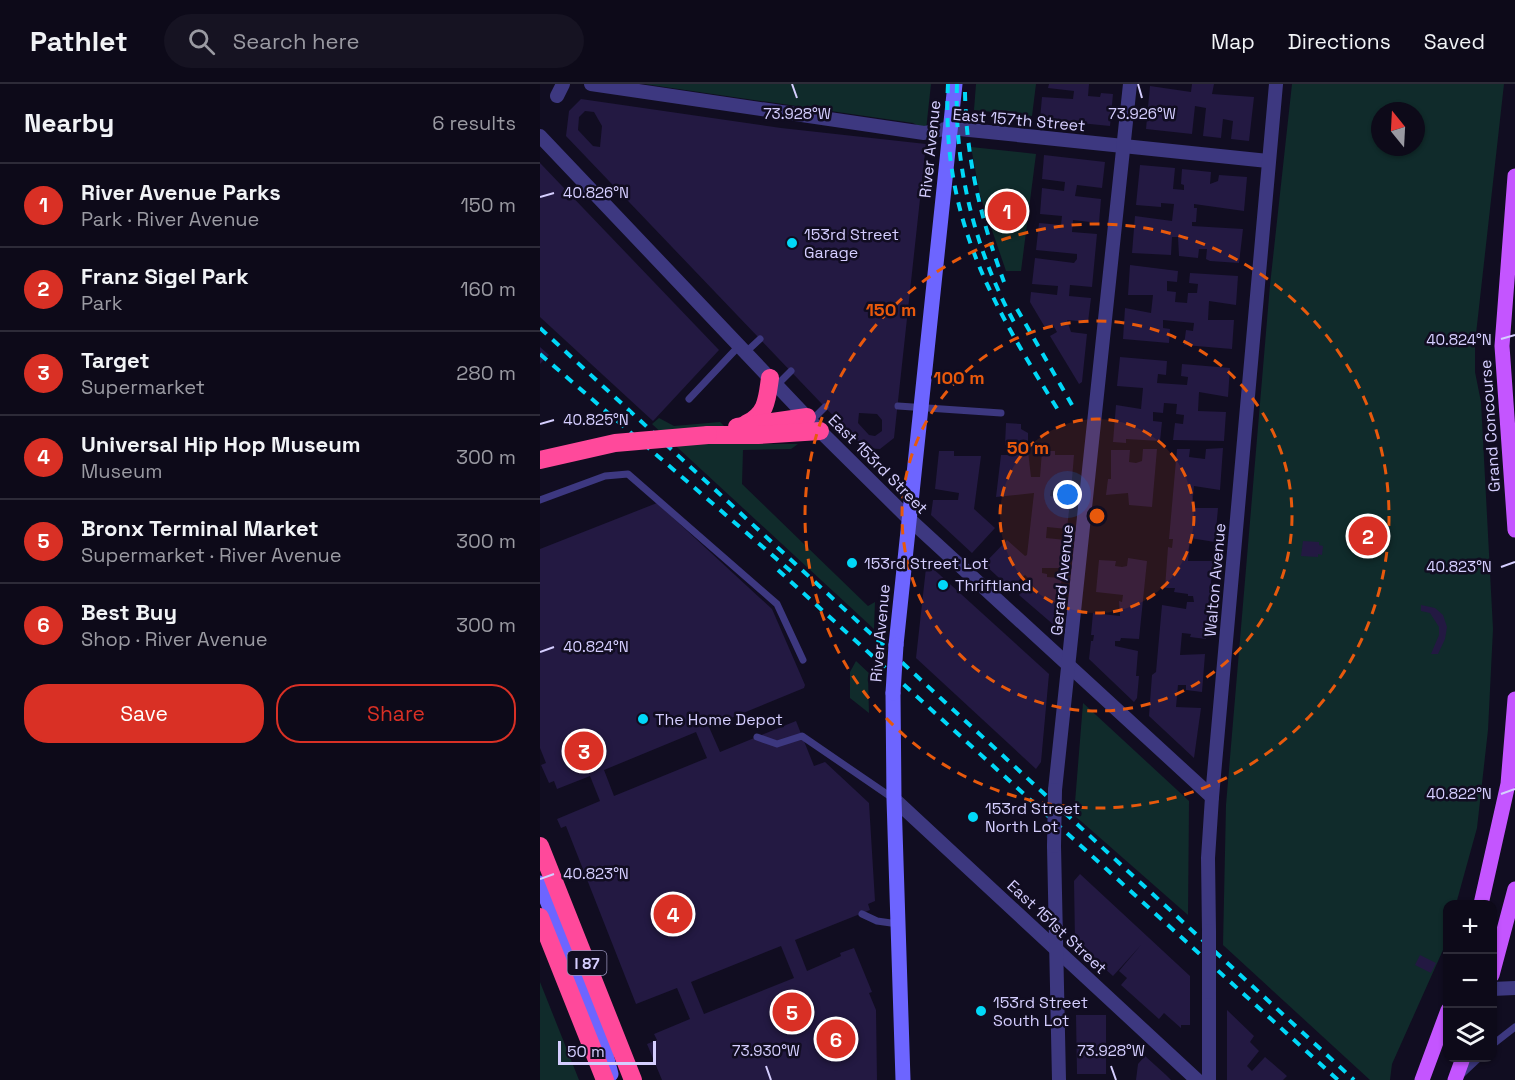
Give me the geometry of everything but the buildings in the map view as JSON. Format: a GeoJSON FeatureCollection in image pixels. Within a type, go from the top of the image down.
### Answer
{"type":"FeatureCollection","features":[{"type":"Feature","properties":{"kind":"highway"},"geometry":{"type":"LineString","coordinates":[[752,430],[764,409],[773,382]]}},
{"type":"Feature","properties":{"kind":"highway"},"geometry":{"type":"LineString","coordinates":[[540,460],[615,443],[812,423]]}},
{"type":"Feature","properties":{"kind":"highway","name":"I 87"},"geometry":{"type":"LineString","coordinates":[[540,846],[633,1080]]}},
{"type":"Feature","properties":{"kind":"highway","name":"I 87"},"geometry":{"type":"LineString","coordinates":[[540,916],[605,1080]]}},
{"type":"Feature","properties":{"kind":"main road","name":"River Avenue"},"geometry":{"type":"LineString","coordinates":[[903,1080],[893,693],[908,517],[955,84]]}},
{"type":"Feature","properties":{"kind":"main road","name":"Grand Concourse"},"geometry":{"type":"LineString","coordinates":[[1515,176],[1502,346],[1512,449],[1515,530]]}},
{"type":"Feature","properties":{"kind":"main road"},"geometry":{"type":"LineString","coordinates":[[1482,900],[1507,793],[1515,699]]}},
{"type":"Feature","properties":{"kind":"main road"},"geometry":{"type":"LineString","coordinates":[[540,883],[601,1035],[614,1080]]}},
{"type":"Feature","properties":{"kind":"main road"},"geometry":{"type":"LineString","coordinates":[[1497,958],[1514,899]]}},
{"type":"Feature","properties":{"kind":"main road"},"geometry":{"type":"LineString","coordinates":[[1422,1080],[1443,1023]]}},
{"type":"Feature","properties":{"kind":"main road"},"geometry":{"type":"LineString","coordinates":[[601,1035],[616,1057],[624,1080]]}},
{"type":"Feature","properties":{"kind":"main road"},"geometry":{"type":"LineString","coordinates":[[1455,1080],[1462,1062]]}},
{"type":"Feature","properties":{"kind":"street","name":"East 157th Street"},"geometry":{"type":"LineString","coordinates":[[591,84],[924,133],[950,128],[1268,161]]}},
{"type":"Feature","properties":{"kind":"street","name":"Gerard Avenue"},"geometry":{"type":"LineString","coordinates":[[1059,1080],[1055,790],[1130,84]]}},
{"type":"Feature","properties":{"kind":"street","name":"Walton Avenue"},"geometry":{"type":"LineString","coordinates":[[1209,1080],[1208,858],[1212,797],[1276,84]]}},
{"type":"Feature","properties":{"kind":"street","name":"East 153rd Street"},"geometry":{"type":"LineString","coordinates":[[540,136],[812,423],[908,517],[1212,797]]}},
{"type":"Feature","properties":{"kind":"street","name":"East 151st Street"},"geometry":{"type":"LineString","coordinates":[[894,799],[1197,1080]]}},
{"type":"Feature","properties":{"kind":"street"},"geometry":{"type":"LineString","coordinates":[[1497,989],[1515,988]]}},
{"type":"Feature","properties":{"kind":"lane"},"geometry":{"type":"LineString","coordinates":[[690,399],[743,349],[760,339]]}},
{"type":"Feature","properties":{"kind":"lane"},"geometry":{"type":"LineString","coordinates":[[773,382],[791,371]]}},
{"type":"Feature","properties":{"kind":"lane"},"geometry":{"type":"LineString","coordinates":[[898,406],[1001,413]]}},
{"type":"Feature","properties":{"kind":"lane"},"geometry":{"type":"LineString","coordinates":[[812,423],[825,407]]}},
{"type":"Feature","properties":{"kind":"lane"},"geometry":{"type":"LineString","coordinates":[[540,500],[604,476],[628,474],[777,604],[803,660]]}},
{"type":"Feature","properties":{"kind":"lane"},"geometry":{"type":"LineString","coordinates":[[757,737],[777,744],[802,736],[894,799]]}},
{"type":"Feature","properties":{"kind":"lane"},"geometry":{"type":"LineString","coordinates":[[862,914],[877,921],[898,924]]}},
{"type":"Feature","properties":{"kind":"lane"},"geometry":{"type":"LineString","coordinates":[[1497,1042],[1515,1027]]}},
{"type":"Feature","properties":{"kind":"lane"},"geometry":{"type":"LineString","coordinates":[[1455,1080],[1475,1062]]}},
{"type":"Feature","properties":{"kind":"green space"},"geometry":{"type":"Polygon","coordinates":[[[644,84],[931,84],[926,130],[913,123],[644,84]]]}},
{"type":"Feature","properties":{"kind":"green space"},"geometry":{"type":"Polygon","coordinates":[[[976,84],[1036,84],[1032,116],[974,110],[976,84]]]}},
{"type":"Feature","properties":{"kind":"green space"},"geometry":{"type":"Polygon","coordinates":[[[1292,84],[1504,84],[1475,343],[1475,372],[1481,402],[1493,629],[1488,730],[1477,828],[1457,900],[1443,900],[1443,950],[1392,1064],[1390,1080],[1370,1080],[1223,945],[1226,805],[1270,285],[1292,84]]]}},
{"type":"Feature","properties":{"kind":"green space"},"geometry":{"type":"Polygon","coordinates":[[[971,147],[1036,154],[1021,271],[1006,271],[980,195],[971,147]]]}},
{"type":"Feature","properties":{"kind":"green space"},"geometry":{"type":"Polygon","coordinates":[[[659,418],[674,426],[720,422],[743,444],[798,444],[791,449],[743,450],[742,484],[868,606],[875,602],[874,629],[652,424],[659,418]]]}},
{"type":"Feature","properties":{"kind":"green space"},"geometry":{"type":"Polygon","coordinates":[[[856,661],[872,676],[868,676],[869,713],[850,698],[850,672],[856,661]]]}},
{"type":"Feature","properties":{"kind":"green space"},"geometry":{"type":"Polygon","coordinates":[[[1083,703],[1189,801],[1188,915],[1074,815],[1083,703]]]}},
{"type":"Feature","properties":{"kind":"green space"},"geometry":{"type":"Polygon","coordinates":[[[540,982],[579,1080],[540,1080],[540,982]]]}},
{"type":"Feature","properties":{"kind":"railway"},"geometry":{"type":"LineString","coordinates":[[948,84],[948,132],[953,176],[962,218],[993,297],[1060,413]]}},
{"type":"Feature","properties":{"kind":"railway"},"geometry":{"type":"LineString","coordinates":[[957,84],[959,147],[970,208],[989,267],[1015,324]]}},
{"type":"Feature","properties":{"kind":"railway"},"geometry":{"type":"LineString","coordinates":[[965,92],[968,141],[976,188],[988,235],[1004,282]]}},
{"type":"Feature","properties":{"kind":"railway"},"geometry":{"type":"LineString","coordinates":[[1017,309],[1072,405]]}},
{"type":"Feature","properties":{"kind":"railway"},"geometry":{"type":"LineString","coordinates":[[540,328],[1354,1080]]}},
{"type":"Feature","properties":{"kind":"railway"},"geometry":{"type":"LineString","coordinates":[[540,354],[794,574]]}},
{"type":"Feature","properties":{"kind":"railway"},"geometry":{"type":"LineString","coordinates":[[778,570],[1338,1080]]}},
{"type":"Feature","properties":{"kind":"place","name":"River Avenue Parks"},"geometry":{"type":"Point","coordinates":[1007,211]}},
{"type":"Feature","properties":{"kind":"place","name":"153rd Street Garage"},"geometry":{"type":"Point","coordinates":[792,243]}},
{"type":"Feature","properties":{"kind":"place","name":"Franz Sigel Park"},"geometry":{"type":"Point","coordinates":[1368,536]}},
{"type":"Feature","properties":{"kind":"place","name":"153rd Street Lot"},"geometry":{"type":"Point","coordinates":[852,563]}},
{"type":"Feature","properties":{"kind":"place","name":"Thriftland"},"geometry":{"type":"Point","coordinates":[943,585]}},
{"type":"Feature","properties":{"kind":"place","name":"The Home Depot"},"geometry":{"type":"Point","coordinates":[643,719]}},
{"type":"Feature","properties":{"kind":"place","name":"Target"},"geometry":{"type":"Point","coordinates":[584,751]}},
{"type":"Feature","properties":{"kind":"place","name":"153rd Street North Lot"},"geometry":{"type":"Point","coordinates":[973,817]}},
{"type":"Feature","properties":{"kind":"place","name":"Universal Hip Hop Museum"},"geometry":{"type":"Point","coordinates":[673,914]}},
{"type":"Feature","properties":{"kind":"place","name":"153rd Street South Lot"},"geometry":{"type":"Point","coordinates":[981,1011]}},
{"type":"Feature","properties":{"kind":"place","name":"Bronx Terminal Market"},"geometry":{"type":"Point","coordinates":[792,1012]}},
{"type":"Feature","properties":{"kind":"place","name":"Best Buy"},"geometry":{"type":"Point","coordinates":[836,1039]}}]}
